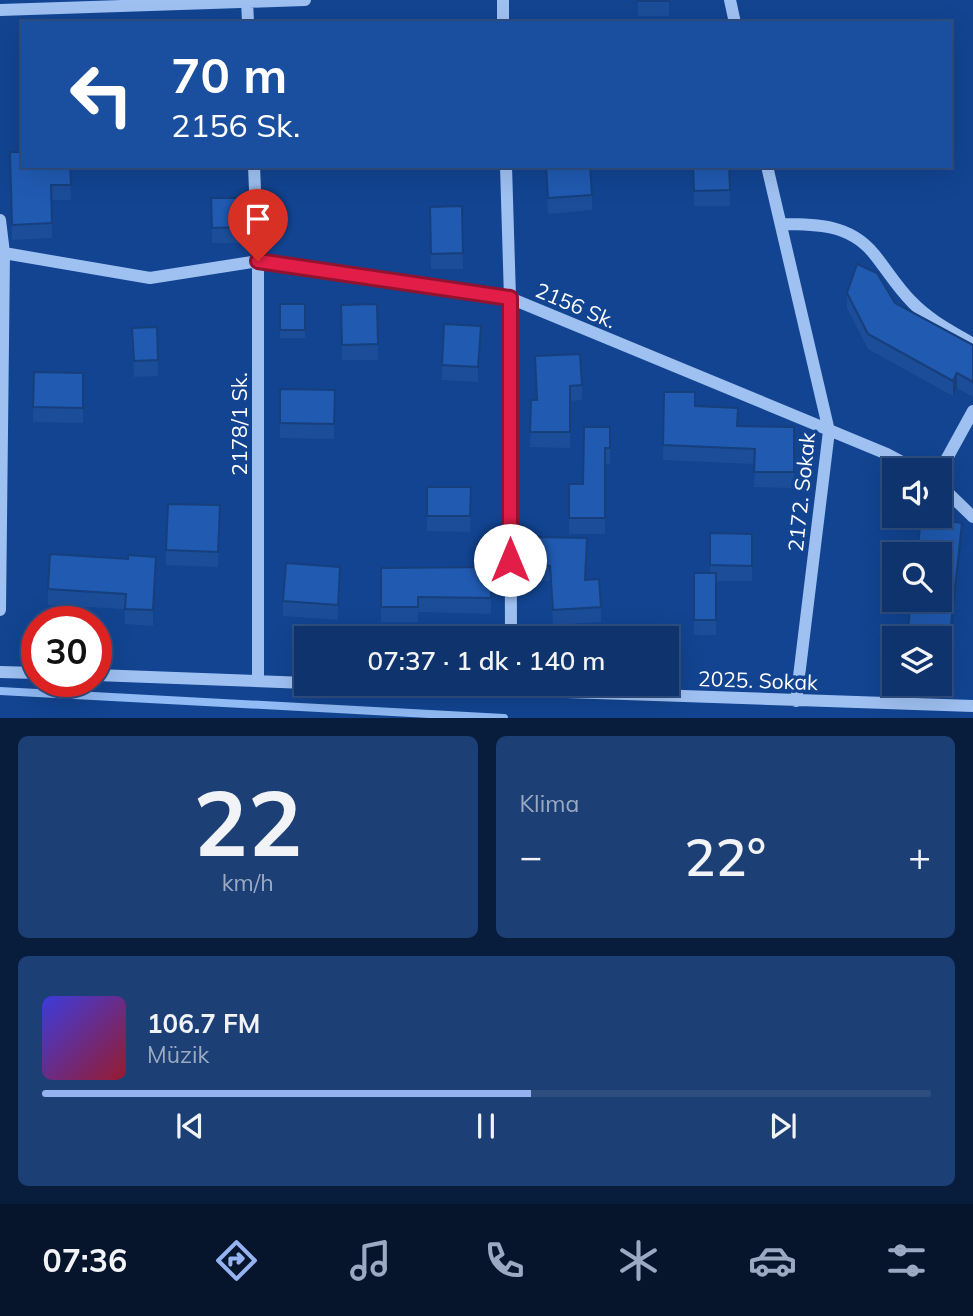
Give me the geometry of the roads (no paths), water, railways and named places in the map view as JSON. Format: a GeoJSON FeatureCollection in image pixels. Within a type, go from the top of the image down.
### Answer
{"type":"FeatureCollection","features":[{"type":"Feature","properties":{"kind":"street"},"geometry":{"type":"LineString","coordinates":[[0,10],[305,0]]}},
{"type":"Feature","properties":{"kind":"street"},"geometry":{"type":"LineString","coordinates":[[503,0],[503,21]]}},
{"type":"Feature","properties":{"kind":"street"},"geometry":{"type":"LineString","coordinates":[[730,0],[735,21]]}},
{"type":"Feature","properties":{"kind":"street"},"geometry":{"type":"LineString","coordinates":[[247,1],[248,21]]}},
{"type":"Feature","properties":{"kind":"street","name":"2178/1 Sk."},"geometry":{"type":"LineString","coordinates":[[254,168],[258,261],[258,681]]}},
{"type":"Feature","properties":{"kind":"street"},"geometry":{"type":"LineString","coordinates":[[506,168],[510,298],[511,626]]}},
{"type":"Feature","properties":{"kind":"street","name":"2172. Sokak"},"geometry":{"type":"LineString","coordinates":[[767,168],[829,431],[796,701]]}},
{"type":"Feature","properties":{"kind":"street"},"geometry":{"type":"LineString","coordinates":[[0,220],[4,253],[0,610]]}},
{"type":"Feature","properties":{"kind":"street"},"geometry":{"type":"LineString","coordinates":[[781,225],[822,224],[852,235],[873,253],[925,316],[973,344]]}},
{"type":"Feature","properties":{"kind":"street","name":"2156 Sk."},"geometry":{"type":"LineString","coordinates":[[4,253],[150,278],[258,261],[510,298],[890,458]]}},
{"type":"Feature","properties":{"kind":"street"},"geometry":{"type":"LineString","coordinates":[[947,458],[973,411]]}},
{"type":"Feature","properties":{"kind":"street"},"geometry":{"type":"LineString","coordinates":[[952,497],[973,517]]}},
{"type":"Feature","properties":{"kind":"street"},"geometry":{"type":"LineString","coordinates":[[0,672],[21,673]]}},
{"type":"Feature","properties":{"kind":"street"},"geometry":{"type":"LineString","coordinates":[[112,675],[294,682]]}},
{"type":"Feature","properties":{"kind":"street","name":"2025. Sokak"},"geometry":{"type":"LineString","coordinates":[[679,696],[973,706]]}},
{"type":"Feature","properties":{"kind":"waterway"},"geometry":{"type":"LineString","coordinates":[[0,691],[504,718]]}}]}
